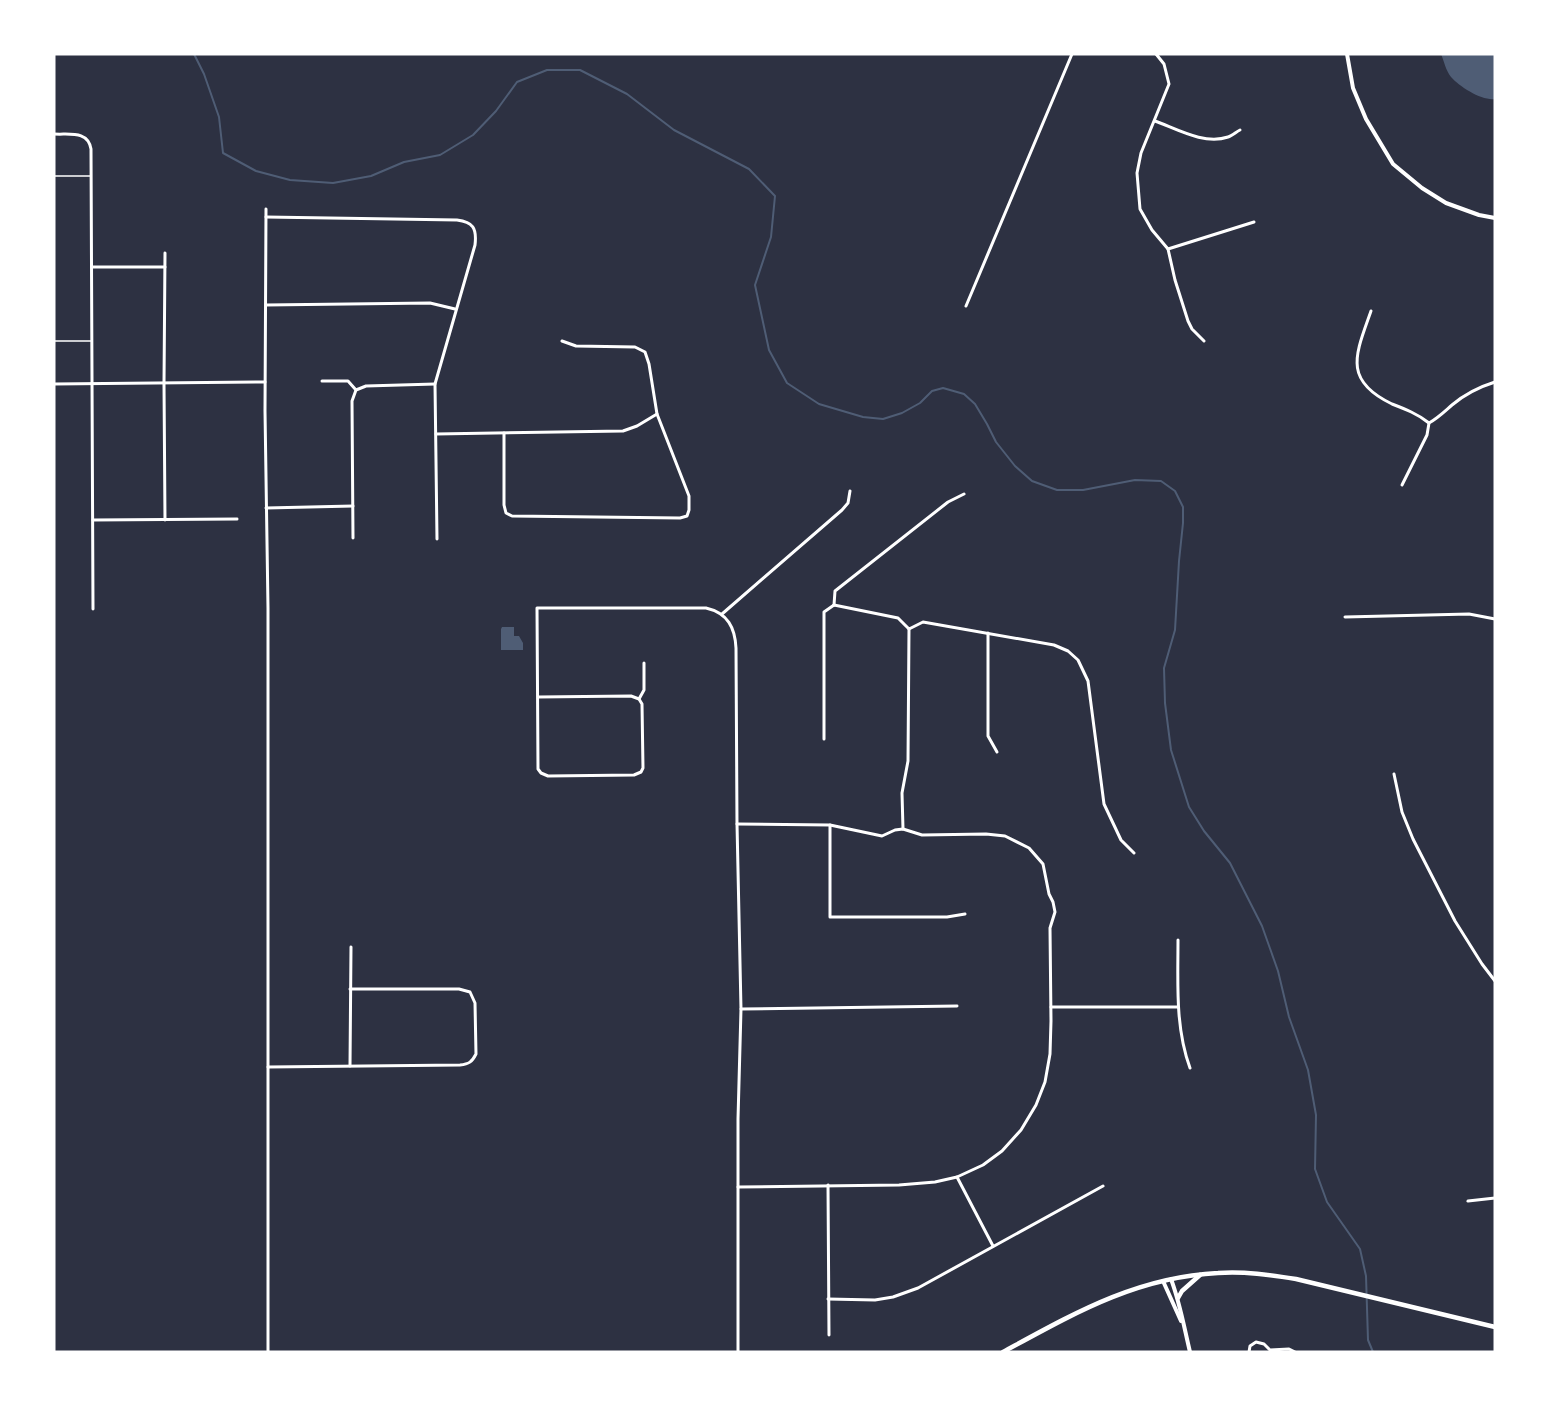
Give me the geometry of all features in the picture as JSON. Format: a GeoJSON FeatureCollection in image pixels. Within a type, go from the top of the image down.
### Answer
{"type":"FeatureCollection","features":[{"type":"Feature","properties":{"kind":"main road"},"geometry":{"type":"LineString","coordinates":[[1003,1352],[1099,1301],[1163,1281],[1218,1272],[1296,1279],[1495,1328]]}},
{"type":"Feature","properties":{"kind":"main road"},"geometry":{"type":"LineString","coordinates":[[1178,1298],[1200,1275]]}},
{"type":"Feature","properties":{"kind":"street"},"geometry":{"type":"LineString","coordinates":[[966,306],[1072,54]]}},
{"type":"Feature","properties":{"kind":"street"},"geometry":{"type":"LineString","coordinates":[[1156,54],[1164,64],[1169,84],[1141,153],[1137,173],[1140,209],[1152,230],[1168,249],[1174,280],[1188,321],[1192,329],[1204,341]]}},
{"type":"Feature","properties":{"kind":"street"},"geometry":{"type":"LineString","coordinates":[[1347,54],[1353,88],[1366,119],[1393,164],[1422,188],[1446,203],[1479,215],[1495,218]]}},
{"type":"Feature","properties":{"kind":"street"},"geometry":{"type":"LineString","coordinates":[[1155,121],[1202,139],[1217,140],[1229,137],[1240,130]]}},
{"type":"Feature","properties":{"kind":"street"},"geometry":{"type":"LineString","coordinates":[[54,135],[81,135],[88,140],[91,149],[93,609]]}},
{"type":"Feature","properties":{"kind":"street"},"geometry":{"type":"LineString","coordinates":[[266,209],[268,1352]]}},
{"type":"Feature","properties":{"kind":"street"},"geometry":{"type":"LineString","coordinates":[[266,217],[442,219],[465,221],[475,229],[475,245],[435,384],[437,539]]}},
{"type":"Feature","properties":{"kind":"street"},"geometry":{"type":"LineString","coordinates":[[1168,249],[1254,222]]}},
{"type":"Feature","properties":{"kind":"street"},"geometry":{"type":"LineString","coordinates":[[165,253],[165,520]]}},
{"type":"Feature","properties":{"kind":"street"},"geometry":{"type":"LineString","coordinates":[[92,267],[165,267]]}},
{"type":"Feature","properties":{"kind":"street"},"geometry":{"type":"LineString","coordinates":[[266,305],[430,303],[456,309]]}},
{"type":"Feature","properties":{"kind":"street"},"geometry":{"type":"LineString","coordinates":[[1371,311],[1356,357],[1357,369],[1362,380],[1376,396],[1429,423]]}},
{"type":"Feature","properties":{"kind":"street"},"geometry":{"type":"LineString","coordinates":[[504,433],[504,505],[507,513],[512,516],[680,518],[687,516],[690,510],[689,496],[657,414],[645,352],[635,348],[576,346],[562,341]]}},
{"type":"Feature","properties":{"kind":"street"},"geometry":{"type":"LineString","coordinates":[[322,381],[348,381],[356,390]]}},
{"type":"Feature","properties":{"kind":"street"},"geometry":{"type":"LineString","coordinates":[[54,384],[265,382]]}},
{"type":"Feature","properties":{"kind":"street"},"geometry":{"type":"LineString","coordinates":[[1429,423],[1469,393],[1495,382]]}},
{"type":"Feature","properties":{"kind":"street"},"geometry":{"type":"LineString","coordinates":[[354,538],[352,400],[356,390],[366,386],[435,384]]}},
{"type":"Feature","properties":{"kind":"street"},"geometry":{"type":"LineString","coordinates":[[436,434],[623,431],[638,426],[657,414]]}},
{"type":"Feature","properties":{"kind":"street"},"geometry":{"type":"LineString","coordinates":[[1402,485],[1427,435],[1429,423]]}},
{"type":"Feature","properties":{"kind":"street"},"geometry":{"type":"LineString","coordinates":[[722,614],[842,510],[848,503],[850,491]]}},
{"type":"Feature","properties":{"kind":"street"},"geometry":{"type":"LineString","coordinates":[[834,605],[835,591],[948,502],[964,494]]}},
{"type":"Feature","properties":{"kind":"street"},"geometry":{"type":"LineString","coordinates":[[266,508],[353,506]]}},
{"type":"Feature","properties":{"kind":"street"},"geometry":{"type":"LineString","coordinates":[[93,520],[237,519]]}},
{"type":"Feature","properties":{"kind":"street"},"geometry":{"type":"LineString","coordinates":[[824,739],[824,612],[834,605],[898,618],[909,629],[908,761],[902,793],[903,829]]}},
{"type":"Feature","properties":{"kind":"street"},"geometry":{"type":"LineString","coordinates":[[538,696],[631,696],[639,699],[642,704],[643,768],[638,774],[631,776],[548,776],[541,773],[537,766],[537,608],[701,607],[722,614],[732,626],[736,641],[741,1009],[738,1352]]}},
{"type":"Feature","properties":{"kind":"street"},"geometry":{"type":"LineString","coordinates":[[1345,617],[1469,614],[1495,619]]}},
{"type":"Feature","properties":{"kind":"street"},"geometry":{"type":"LineString","coordinates":[[909,629],[923,622],[988,633],[1053,645],[1068,651],[1078,660],[1088,681],[1104,804],[1121,840],[1134,853]]}},
{"type":"Feature","properties":{"kind":"street"},"geometry":{"type":"LineString","coordinates":[[988,633],[988,736],[997,752]]}},
{"type":"Feature","properties":{"kind":"street"},"geometry":{"type":"LineString","coordinates":[[639,699],[644,690],[644,663]]}},
{"type":"Feature","properties":{"kind":"street"},"geometry":{"type":"LineString","coordinates":[[1394,774],[1402,813],[1413,839],[1455,921],[1495,981]]}},
{"type":"Feature","properties":{"kind":"street"},"geometry":{"type":"LineString","coordinates":[[737,825],[830,825],[882,836],[903,829],[922,835],[1005,836],[1029,848],[1043,864],[1048,894],[1055,912],[1050,928],[1051,1007],[1050,1054],[1047,1073],[1035,1105],[1021,1130],[1002,1151],[983,1165],[957,1178],[935,1182],[738,1186]]}},
{"type":"Feature","properties":{"kind":"street"},"geometry":{"type":"LineString","coordinates":[[830,825],[830,917],[947,917],[965,914]]}},
{"type":"Feature","properties":{"kind":"street"},"geometry":{"type":"LineString","coordinates":[[1178,940],[1178,1007],[1184,1050],[1190,1068]]}},
{"type":"Feature","properties":{"kind":"street"},"geometry":{"type":"LineString","coordinates":[[350,1066],[351,947]]}},
{"type":"Feature","properties":{"kind":"street"},"geometry":{"type":"LineString","coordinates":[[268,1068],[460,1065],[469,1063],[476,1054],[475,1003],[470,992],[465,989],[350,989]]}},
{"type":"Feature","properties":{"kind":"street"},"geometry":{"type":"LineString","coordinates":[[741,1009],[957,1006]]}},
{"type":"Feature","properties":{"kind":"street"},"geometry":{"type":"LineString","coordinates":[[1051,1007],[1178,1007]]}},
{"type":"Feature","properties":{"kind":"street"},"geometry":{"type":"LineString","coordinates":[[957,1178],[993,1246]]}},
{"type":"Feature","properties":{"kind":"street"},"geometry":{"type":"LineString","coordinates":[[828,1185],[829,1335]]}},
{"type":"Feature","properties":{"kind":"street"},"geometry":{"type":"LineString","coordinates":[[828,1299],[875,1300],[918,1288],[1103,1186]]}},
{"type":"Feature","properties":{"kind":"street"},"geometry":{"type":"LineString","coordinates":[[1468,1201],[1495,1198]]}},
{"type":"Feature","properties":{"kind":"street"},"geometry":{"type":"LineString","coordinates":[[1172,1279],[1190,1352]]}},
{"type":"Feature","properties":{"kind":"street"},"geometry":{"type":"LineString","coordinates":[[1163,1281],[1183,1324]]}},
{"type":"Feature","properties":{"kind":"street"},"geometry":{"type":"LineString","coordinates":[[1249,1352],[1250,1346],[1256,1342],[1263,1344],[1269,1351],[1289,1349],[1295,1352]]}},
{"type":"Feature","properties":{"kind":"lane"},"geometry":{"type":"LineString","coordinates":[[54,176],[91,176]]}},
{"type":"Feature","properties":{"kind":"lane"},"geometry":{"type":"LineString","coordinates":[[54,341],[92,341]]}},
{"type":"Feature","properties":{"kind":"water"},"geometry":{"type":"Polygon","coordinates":[[[1441,54],[1495,54],[1495,99],[1478,96],[1455,81],[1448,72],[1441,54]]]}},
{"type":"Feature","properties":{"kind":"water"},"geometry":{"type":"Polygon","coordinates":[[[502,627],[514,627],[514,636],[519,636],[523,643],[523,650],[501,650],[502,627]]]}},
{"type":"Feature","properties":{"kind":"waterway"},"geometry":{"type":"LineString","coordinates":[[194,54],[204,74],[219,117],[223,153],[256,171],[290,180],[333,183],[371,176],[404,162],[440,155],[473,135],[496,111],[517,82],[547,70],[580,70],[627,94],[674,130],[749,169],[775,196],[771,237],[755,285],[769,350],[787,383],[819,404],[863,417],[883,419],[902,413],[920,403],[932,391],[943,388],[964,394],[975,404],[996,442],[1015,466],[1032,481],[1057,490],[1083,490],[1135,480],[1161,481],[1175,491],[1183,507],[1183,523],[1175,630],[1164,668],[1165,703],[1171,750],[1189,807],[1204,831],[1230,863],[1262,926],[1278,971],[1289,1017],[1308,1070],[1316,1115],[1315,1169],[1327,1202],[1360,1249],[1366,1276],[1368,1340],[1373,1352]]}}]}
